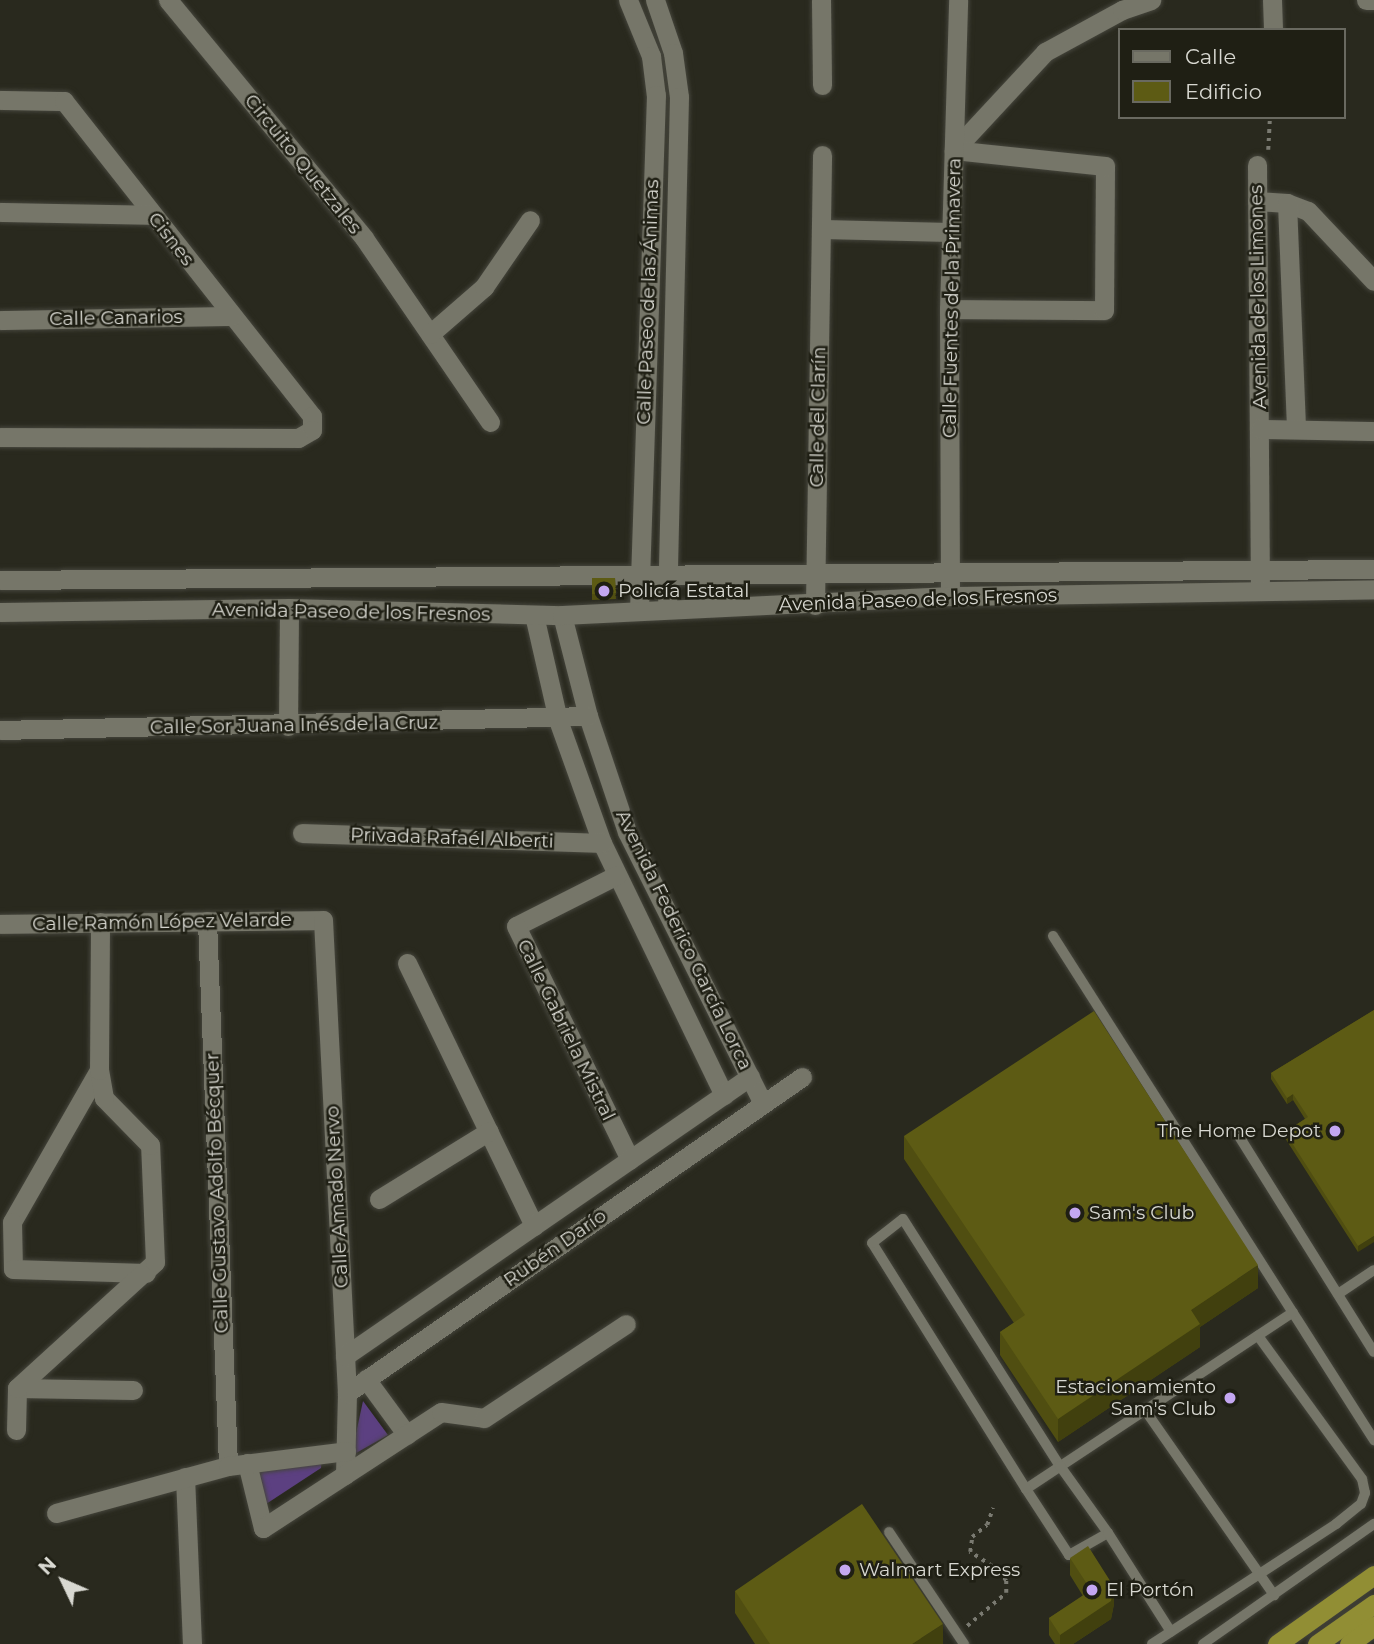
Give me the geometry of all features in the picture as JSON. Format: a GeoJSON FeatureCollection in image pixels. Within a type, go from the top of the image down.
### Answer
{"type":"FeatureCollection","features":[{"type":"Feature","properties":{"kind":"highway"},"geometry":{"type":"LineString","coordinates":[[1277,1644],[1374,1574]]}},
{"type":"Feature","properties":{"kind":"highway"},"geometry":{"type":"LineString","coordinates":[[1317,1644],[1374,1604]]}},
{"type":"Feature","properties":{"kind":"highway"},"geometry":{"type":"LineString","coordinates":[[1349,1644],[1374,1626]]}},
{"type":"Feature","properties":{"kind":"street","name":"Circuito Quetzales"},"geometry":{"type":"LineString","coordinates":[[168,0],[364,238],[490,422]]}},
{"type":"Feature","properties":{"kind":"street","name":"Calle Paseo de las Ánimas"},"geometry":{"type":"LineString","coordinates":[[628,0],[651,56],[656,95],[638,574],[639,610]]}},
{"type":"Feature","properties":{"kind":"street","name":"Calle Paseo de las Ánimas"},"geometry":{"type":"LineString","coordinates":[[655,0],[673,53],[679,97],[667,609]]}},
{"type":"Feature","properties":{"kind":"street"},"geometry":{"type":"LineString","coordinates":[[821,0],[822,85]]}},
{"type":"Feature","properties":{"kind":"street","name":"Calle Fuentes de la Primavera"},"geometry":{"type":"LineString","coordinates":[[950,596],[949,309],[958,0]]}},
{"type":"Feature","properties":{"kind":"street"},"geometry":{"type":"LineString","coordinates":[[954,150],[1045,52],[1122,9],[1152,0]]}},
{"type":"Feature","properties":{"kind":"street"},"geometry":{"type":"LineString","coordinates":[[1272,0],[1273,28]]}},
{"type":"Feature","properties":{"kind":"street"},"geometry":{"type":"LineString","coordinates":[[1366,0],[1374,0]]}},
{"type":"Feature","properties":{"kind":"street","name":"Cisnes"},"geometry":{"type":"LineString","coordinates":[[0,100],[64,101],[312,416],[312,430],[298,438],[0,437]]}},
{"type":"Feature","properties":{"kind":"street"},"geometry":{"type":"LineString","coordinates":[[949,309],[1104,310],[1105,166],[954,150]]}},
{"type":"Feature","properties":{"kind":"street","name":"Calle del Clarín"},"geometry":{"type":"LineString","coordinates":[[815,605],[822,155]]}},
{"type":"Feature","properties":{"kind":"street","name":"Avenida de los Limones"},"geometry":{"type":"LineString","coordinates":[[1257,165],[1260,590]]}},
{"type":"Feature","properties":{"kind":"street"},"geometry":{"type":"LineString","coordinates":[[1257,201],[1287,202],[1308,211],[1374,281]]}},
{"type":"Feature","properties":{"kind":"street","name":"Avenida de los Limones"},"geometry":{"type":"LineString","coordinates":[[1260,429],[1296,429],[1287,202]]}},
{"type":"Feature","properties":{"kind":"street"},"geometry":{"type":"LineString","coordinates":[[0,212],[152,215]]}},
{"type":"Feature","properties":{"kind":"street"},"geometry":{"type":"LineString","coordinates":[[430,334],[484,287],[530,220]]}},
{"type":"Feature","properties":{"kind":"street"},"geometry":{"type":"LineString","coordinates":[[821,229],[951,232]]}},
{"type":"Feature","properties":{"kind":"street","name":"Calle Canarios"},"geometry":{"type":"LineString","coordinates":[[0,320],[232,316]]}},
{"type":"Feature","properties":{"kind":"street"},"geometry":{"type":"LineString","coordinates":[[1296,429],[1374,431]]}},
{"type":"Feature","properties":{"kind":"street","name":"Avenida Paseo de los Fresnos"},"geometry":{"type":"LineString","coordinates":[[0,580],[668,572],[1374,569]]}},
{"type":"Feature","properties":{"kind":"street"},"geometry":{"type":"LineString","coordinates":[[331,609],[332,577]]}},
{"type":"Feature","properties":{"kind":"street","name":"Avenida Paseo de los Fresnos"},"geometry":{"type":"LineString","coordinates":[[0,612],[289,608],[562,615],[815,605],[950,596],[1374,589]]}},
{"type":"Feature","properties":{"kind":"street"},"geometry":{"type":"LineString","coordinates":[[288,726],[289,608]]}},
{"type":"Feature","properties":{"kind":"street","name":"Avenida Federico García Lorca"},"geometry":{"type":"LineString","coordinates":[[534,615],[558,720],[602,843],[724,1095]]}},
{"type":"Feature","properties":{"kind":"street","name":"Avenida Federico García Lorca"},"geometry":{"type":"LineString","coordinates":[[562,615],[588,716],[627,832],[763,1102]]}},
{"type":"Feature","properties":{"kind":"street","name":"Calle Sor Juana Inés de la Cruz"},"geometry":{"type":"LineString","coordinates":[[0,730],[558,720],[588,716]]}},
{"type":"Feature","properties":{"kind":"street","name":"Privada Rafaél Alberti"},"geometry":{"type":"LineString","coordinates":[[302,833],[602,843]]}},
{"type":"Feature","properties":{"kind":"street","name":"Calle Gabriela Mistral"},"geometry":{"type":"LineString","coordinates":[[617,875],[516,926],[630,1160]]}},
{"type":"Feature","properties":{"kind":"street","name":"Calle Ramón López Velarde"},"geometry":{"type":"LineString","coordinates":[[0,924],[323,920]]}},
{"type":"Feature","properties":{"kind":"street","name":"Calle Amado Nervo"},"geometry":{"type":"LineString","coordinates":[[323,920],[347,1393],[345,1475]]}},
{"type":"Feature","properties":{"kind":"street","name":"Calle Gustavo Adolfo Bécquer"},"geometry":{"type":"LineString","coordinates":[[206,921],[238,1465]]}},
{"type":"Feature","properties":{"kind":"street"},"geometry":{"type":"LineString","coordinates":[[16,1430],[17,1388],[155,1262],[150,1144],[104,1098],[99,1070],[100,922]]}},
{"type":"Feature","properties":{"kind":"street"},"geometry":{"type":"LineString","coordinates":[[407,963],[534,1226]]}},
{"type":"Feature","properties":{"kind":"street"},"geometry":{"type":"LineString","coordinates":[[99,1070],[12,1222],[13,1269],[146,1273]]}},
{"type":"Feature","properties":{"kind":"street","name":"Rubén Darío"},"geometry":{"type":"LineString","coordinates":[[345,1356],[750,1077]]}},
{"type":"Feature","properties":{"kind":"street","name":"Rubén Darío"},"geometry":{"type":"LineString","coordinates":[[347,1393],[802,1077]]}},
{"type":"Feature","properties":{"kind":"street"},"geometry":{"type":"LineString","coordinates":[[379,1199],[489,1130]]}},
{"type":"Feature","properties":{"kind":"street"},"geometry":{"type":"LineString","coordinates":[[238,1465],[263,1528],[441,1412],[484,1418],[626,1324]]}},
{"type":"Feature","properties":{"kind":"street"},"geometry":{"type":"LineString","coordinates":[[366,1379],[407,1435]]}},
{"type":"Feature","properties":{"kind":"street"},"geometry":{"type":"LineString","coordinates":[[17,1388],[134,1390]]}},
{"type":"Feature","properties":{"kind":"street"},"geometry":{"type":"LineString","coordinates":[[56,1513],[184,1477],[238,1465],[346,1451]]}},
{"type":"Feature","properties":{"kind":"street"},"geometry":{"type":"LineString","coordinates":[[184,1477],[192,1644]]}},
{"type":"Feature","properties":{"kind":"lane"},"geometry":{"type":"LineString","coordinates":[[1053,936],[1374,1440]]}},
{"type":"Feature","properties":{"kind":"lane"},"geometry":{"type":"LineString","coordinates":[[1237,1133],[1374,1352]]}},
{"type":"Feature","properties":{"kind":"lane"},"geometry":{"type":"LineString","coordinates":[[1108,1533],[1069,1555],[872,1243],[903,1219],[1060,1466],[1108,1533],[1171,1632]]}},
{"type":"Feature","properties":{"kind":"lane"},"geometry":{"type":"LineString","coordinates":[[1338,1294],[1374,1270]]}},
{"type":"Feature","properties":{"kind":"lane"},"geometry":{"type":"LineString","coordinates":[[1026,1489],[1293,1312]]}},
{"type":"Feature","properties":{"kind":"lane"},"geometry":{"type":"LineString","coordinates":[[1152,1644],[1336,1524],[1361,1504],[1365,1493],[1362,1479],[1258,1336]]}},
{"type":"Feature","properties":{"kind":"lane"},"geometry":{"type":"LineString","coordinates":[[1145,1410],[1274,1595]]}},
{"type":"Feature","properties":{"kind":"lane"},"geometry":{"type":"LineString","coordinates":[[1203,1644],[1374,1524]]}},
{"type":"Feature","properties":{"kind":"lane"},"geometry":{"type":"LineString","coordinates":[[889,1532],[964,1644]]}},
{"type":"Feature","properties":{"kind":"path"},"geometry":{"type":"LineString","coordinates":[[1257,165],[1268,156],[1270,119]]}},
{"type":"Feature","properties":{"kind":"path"},"geometry":{"type":"LineString","coordinates":[[956,1632],[1006,1593],[1006,1581],[999,1571],[970,1552],[972,1537],[987,1525],[993,1508]]}},
{"type":"Feature","properties":{"kind":"shaded area"},"geometry":{"type":"Polygon","coordinates":[[[363,1401],[388,1435],[351,1456],[363,1401]]]}},
{"type":"Feature","properties":{"kind":"shaded area"},"geometry":{"type":"Polygon","coordinates":[[[322,1457],[321,1468],[260,1508],[253,1469],[322,1457]]]}},
{"type":"Feature","properties":{"kind":"building","name":"Policía Estatal"},"geometry":{"type":"Polygon","coordinates":[[[592,578],[615,578],[616,593],[592,594],[592,578]]]}},
{"type":"Feature","properties":{"kind":"building","name":"The Home Depot"},"geometry":{"type":"Polygon","coordinates":[[[1374,1010],[1374,1236],[1358,1246],[1285,1132],[1308,1117],[1293,1094],[1287,1098],[1271,1073],[1374,1010]]]}},
{"type":"Feature","properties":{"kind":"building","name":"Sam's Club"},"geometry":{"type":"Polygon","coordinates":[[[1094,1011],[1258,1265],[1191,1310],[1200,1324],[1058,1419],[1000,1332],[1025,1315],[904,1136],[1094,1011]]]}},
{"type":"Feature","properties":{"kind":"building","name":"Walmart Express"},"geometry":{"type":"Polygon","coordinates":[[[862,1504],[943,1624],[912,1644],[770,1644],[735,1591],[862,1504]]]}},
{"type":"Feature","properties":{"kind":"building"},"geometry":{"type":"Polygon","coordinates":[[[1088,1546],[1114,1587],[1111,1601],[1060,1635],[1049,1618],[1091,1590],[1070,1558],[1088,1546]]]}},
{"type":"Feature","properties":{"kind":"place","name":"Policía Estatal"},"geometry":{"type":"Point","coordinates":[604,591]}},
{"type":"Feature","properties":{"kind":"place","name":"The Home Depot"},"geometry":{"type":"Point","coordinates":[1335,1131]}},
{"type":"Feature","properties":{"kind":"place","name":"Sam's Club"},"geometry":{"type":"Point","coordinates":[1075,1213]}},
{"type":"Feature","properties":{"kind":"place","name":"Estacionamiento Sam's Club"},"geometry":{"type":"Point","coordinates":[1230,1398]}},
{"type":"Feature","properties":{"kind":"place","name":"Walmart Express"},"geometry":{"type":"Point","coordinates":[845,1570]}},
{"type":"Feature","properties":{"kind":"place","name":"El Portón"},"geometry":{"type":"Point","coordinates":[1092,1590]}}]}
